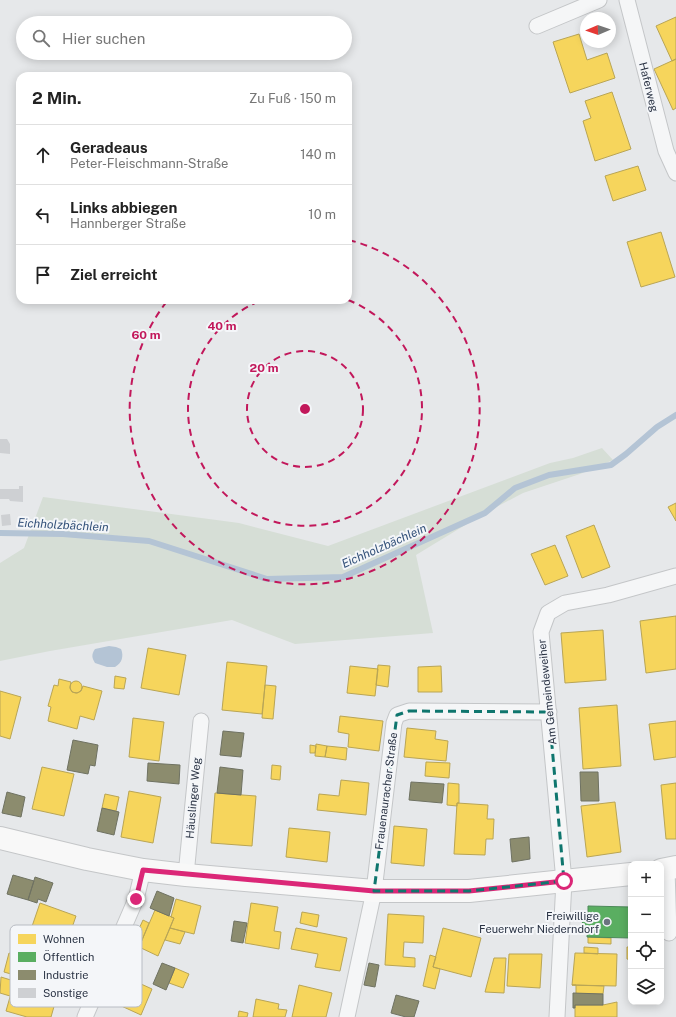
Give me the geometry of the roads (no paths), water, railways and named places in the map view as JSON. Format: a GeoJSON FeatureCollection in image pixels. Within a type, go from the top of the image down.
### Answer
{"type":"FeatureCollection","features":[{"type":"Feature","properties":{"kind":"street"},"geometry":{"type":"LineString","coordinates":[[537,26],[598,0]]}},
{"type":"Feature","properties":{"kind":"street","name":"Haferweg"},"geometry":{"type":"LineString","coordinates":[[627,0],[666,151],[676,173]]}},
{"type":"Feature","properties":{"kind":"street","name":"Am Gemeindeweiher"},"geometry":{"type":"LineString","coordinates":[[557,1017],[564,881],[541,632],[548,613],[565,603],[608,595],[676,576]]}},
{"type":"Feature","properties":{"kind":"street","name":"Frauenauracher Straße"},"geometry":{"type":"LineString","coordinates":[[347,1017],[374,891],[394,723],[397,715],[408,711],[549,712]]}},
{"type":"Feature","properties":{"kind":"street","name":"Häuslinger Weg"},"geometry":{"type":"LineString","coordinates":[[186,875],[200,721]]}},
{"type":"Feature","properties":{"kind":"street"},"geometry":{"type":"LineString","coordinates":[[0,838],[87,859],[143,870],[374,891],[469,891],[628,874]]}},
{"type":"Feature","properties":{"kind":"street"},"geometry":{"type":"LineString","coordinates":[[668,869],[669,933]]}},
{"type":"Feature","properties":{"kind":"street"},"geometry":{"type":"LineString","coordinates":[[125,925],[136,899],[143,870]]}},
{"type":"Feature","properties":{"kind":"street"},"geometry":{"type":"LineString","coordinates":[[85,1017],[89,1007]]}},
{"type":"Feature","properties":{"kind":"water"},"geometry":{"type":"Polygon","coordinates":[[[109,646],[121,649],[121,661],[115,667],[107,667],[95,663],[92,656],[95,649],[109,646]]]}},
{"type":"Feature","properties":{"kind":"waterway","name":"Eichholzbächlein"},"geometry":{"type":"LineString","coordinates":[[0,533],[63,534],[149,541],[267,579],[343,577],[485,513],[515,488],[549,475],[611,465],[657,427],[676,415]]}},
{"type":"Feature","properties":{"kind":"place","name":"Freiwillige Feuerwehr Niederndorf"},"geometry":{"type":"Point","coordinates":[607,922]}}]}
